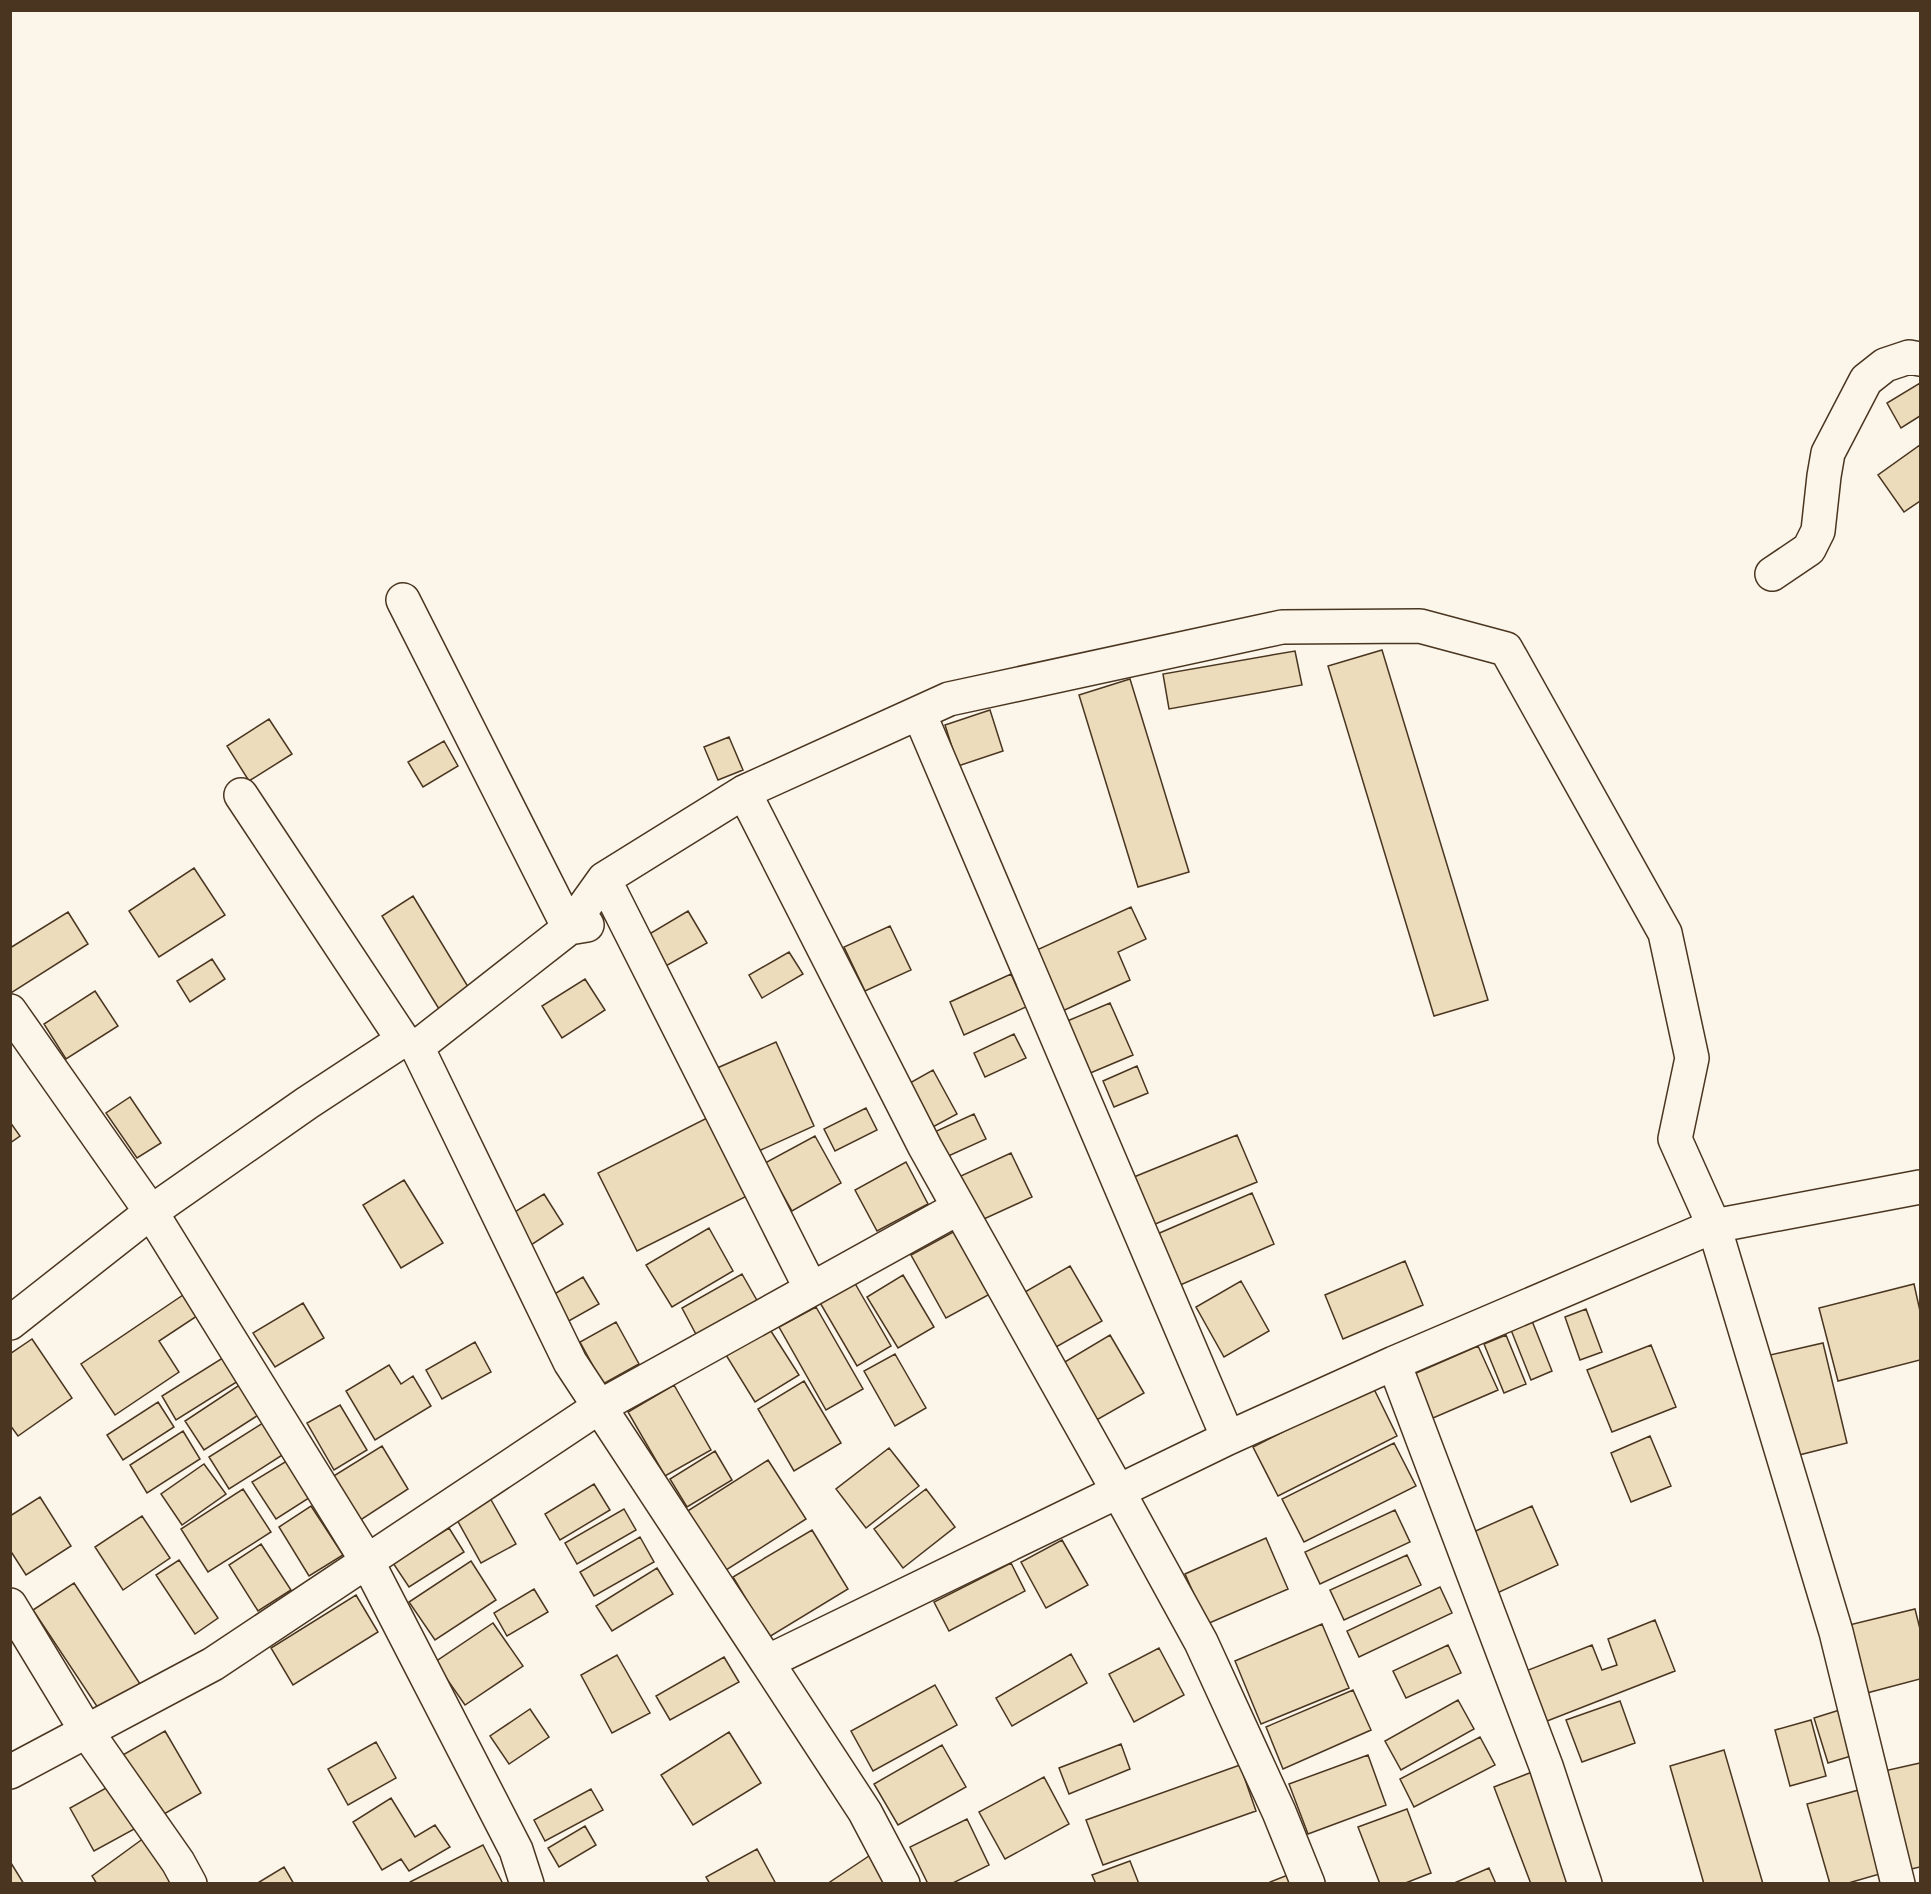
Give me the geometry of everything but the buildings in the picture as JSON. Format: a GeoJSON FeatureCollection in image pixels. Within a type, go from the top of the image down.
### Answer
{"type":"FeatureCollection","features":[{"type":"Feature","properties":{"kind":"street"},"geometry":{"type":"LineString","coordinates":[[1772,574],[1809,549],[1818,531],[1828,453],[1866,380],[1885,365],[1909,357],[1920,359]]}},
{"type":"Feature","properties":{"kind":"street"},"geometry":{"type":"LineString","coordinates":[[403,600],[569,927]]}},
{"type":"Feature","properties":{"kind":"street"},"geometry":{"type":"LineString","coordinates":[[10,1323],[151,1212],[307,1103],[410,1043],[569,927],[604,879],[744,792],[949,699],[1282,627],[1420,626],[1506,649],[1665,933],[1692,1058],[1675,1139],[1714,1226],[1836,1632],[1898,1884]]}},
{"type":"Feature","properties":{"kind":"street"},"geometry":{"type":"LineString","coordinates":[[919,713],[1228,1438]]}},
{"type":"Feature","properties":{"kind":"street"},"geometry":{"type":"LineString","coordinates":[[744,792],[925,1147],[1201,1642],[1279,1812],[1308,1884]]}},
{"type":"Feature","properties":{"kind":"street"},"geometry":{"type":"LineString","coordinates":[[241,795],[410,1043],[570,1362],[865,1812],[903,1884]]}},
{"type":"Feature","properties":{"kind":"street"},"geometry":{"type":"LineString","coordinates":[[604,879],[811,1289]]}},
{"type":"Feature","properties":{"kind":"street"},"geometry":{"type":"LineString","coordinates":[[569,927],[625,920]]}},
{"type":"Feature","properties":{"kind":"street"},"geometry":{"type":"LineString","coordinates":[[10,1011],[151,1212],[367,1561],[516,1850],[527,1884]]}},
{"type":"Feature","properties":{"kind":"street"},"geometry":{"type":"LineString","coordinates":[[767,1662],[1228,1438],[1394,1363],[1714,1226],[1920,1187]]}},
{"type":"Feature","properties":{"kind":"street"},"geometry":{"type":"LineString","coordinates":[[10,1772],[213,1664],[599,1407],[958,1208]]}},
{"type":"Feature","properties":{"kind":"street"},"geometry":{"type":"LineString","coordinates":[[1394,1363],[1546,1766],[1585,1884]]}},
{"type":"Feature","properties":{"kind":"street"},"geometry":{"type":"LineString","coordinates":[[10,1605],[87,1732],[178,1862],[190,1884]]}}]}
